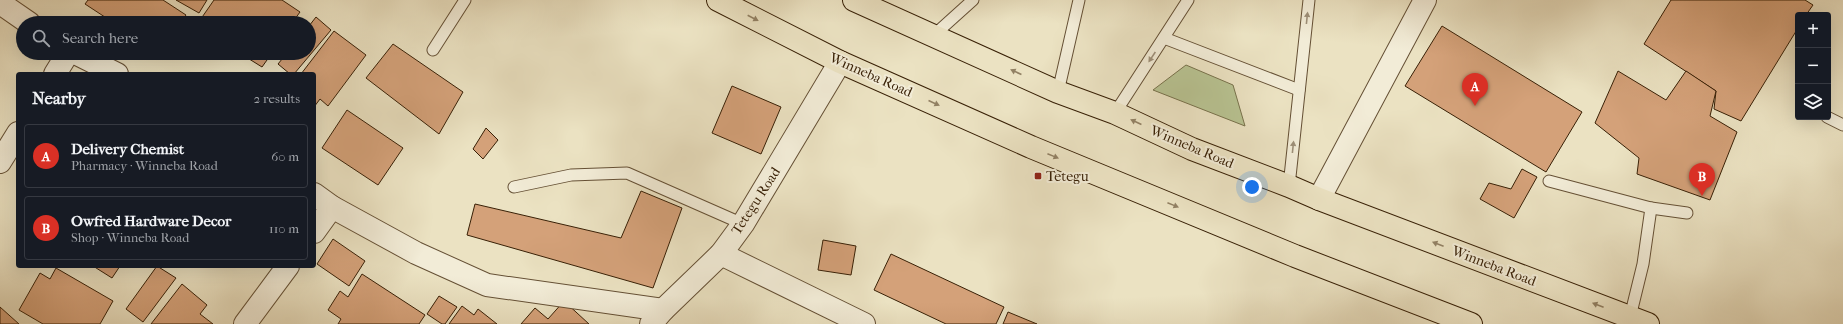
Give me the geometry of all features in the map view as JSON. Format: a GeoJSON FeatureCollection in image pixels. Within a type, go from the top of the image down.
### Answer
{"type":"FeatureCollection","features":[{"type":"Feature","properties":{"kind":"highway","name":"Winneba Road"},"geometry":{"type":"LineString","coordinates":[[718,0],[840,62],[1031,147],[1295,256],[1471,324]]}},
{"type":"Feature","properties":{"kind":"highway","name":"Winneba Road"},"geometry":{"type":"LineString","coordinates":[[854,0],[1058,92],[1115,113],[1192,149],[1289,186],[1319,200],[1639,321]]}},
{"type":"Feature","properties":{"kind":"street"},"geometry":{"type":"LineString","coordinates":[[1319,200],[1425,0]]}},
{"type":"Feature","properties":{"kind":"street"},"geometry":{"type":"LineString","coordinates":[[0,3],[19,16]]}},
{"type":"Feature","properties":{"kind":"street"},"geometry":{"type":"LineString","coordinates":[[56,72],[64,60]]}},
{"type":"Feature","properties":{"kind":"street"},"geometry":{"type":"LineString","coordinates":[[89,60],[113,72]]}},
{"type":"Feature","properties":{"kind":"street","name":"Tetegu Road"},"geometry":{"type":"LineString","coordinates":[[657,317],[721,254],[743,224],[840,62]]}},
{"type":"Feature","properties":{"kind":"street"},"geometry":{"type":"LineString","coordinates":[[0,162],[16,136]]}},
{"type":"Feature","properties":{"kind":"street"},"geometry":{"type":"LineString","coordinates":[[316,195],[332,207],[416,253],[488,285],[657,317]]}},
{"type":"Feature","properties":{"kind":"street"},"geometry":{"type":"LineString","coordinates":[[316,229],[332,207]]}},
{"type":"Feature","properties":{"kind":"street"},"geometry":{"type":"LineString","coordinates":[[721,254],[864,324]]}},
{"type":"Feature","properties":{"kind":"street"},"geometry":{"type":"LineString","coordinates":[[245,324],[287,268]]}},
{"type":"Feature","properties":{"kind":"lane"},"geometry":{"type":"LineString","coordinates":[[432,50],[466,0]]}},
{"type":"Feature","properties":{"kind":"lane"},"geometry":{"type":"LineString","coordinates":[[933,36],[973,0]]}},
{"type":"Feature","properties":{"kind":"lane"},"geometry":{"type":"LineString","coordinates":[[1058,92],[1079,0]]}},
{"type":"Feature","properties":{"kind":"lane"},"geometry":{"type":"LineString","coordinates":[[1115,113],[1188,0]]}},
{"type":"Feature","properties":{"kind":"lane"},"geometry":{"type":"LineString","coordinates":[[1289,186],[1309,0]]}},
{"type":"Feature","properties":{"kind":"lane"},"geometry":{"type":"LineString","coordinates":[[1164,38],[1299,90]]}},
{"type":"Feature","properties":{"kind":"lane"},"geometry":{"type":"LineString","coordinates":[[1831,119],[1843,125]]}},
{"type":"Feature","properties":{"kind":"lane"},"geometry":{"type":"LineString","coordinates":[[514,187],[571,175],[627,173],[743,224]]}},
{"type":"Feature","properties":{"kind":"lane"},"geometry":{"type":"LineString","coordinates":[[1549,181],[1652,208],[1688,213]]}},
{"type":"Feature","properties":{"kind":"lane"},"geometry":{"type":"LineString","coordinates":[[1639,321],[1643,264],[1652,208]]}},
{"type":"Feature","properties":{"kind":"green space"},"geometry":{"type":"Polygon","coordinates":[[[1186,65],[1233,85],[1245,126],[1153,90],[1186,65]]]}},
{"type":"Feature","properties":{"kind":"building"},"geometry":{"type":"Polygon","coordinates":[[[88,0],[163,0],[186,15],[103,16],[85,4],[88,0]]]}},
{"type":"Feature","properties":{"kind":"building"},"geometry":{"type":"Polygon","coordinates":[[[176,0],[207,0],[199,13],[176,0]]]}},
{"type":"Feature","properties":{"kind":"building"},"geometry":{"type":"Polygon","coordinates":[[[214,0],[282,0],[300,12],[297,16],[203,16],[214,0]]]}},
{"type":"Feature","properties":{"kind":"building"},"geometry":{"type":"Polygon","coordinates":[[[1671,0],[1805,0],[1813,5],[1808,12],[1795,12],[1795,33],[1741,121],[1714,109],[1716,91],[1644,44],[1671,0]]]}},
{"type":"Feature","properties":{"kind":"building"},"geometry":{"type":"Polygon","coordinates":[[[316,17],[331,30],[316,48],[316,17]]]}},
{"type":"Feature","properties":{"kind":"building"},"geometry":{"type":"Polygon","coordinates":[[[1442,26],[1582,112],[1546,172],[1405,86],[1442,26]]]}},
{"type":"Feature","properties":{"kind":"building"},"geometry":{"type":"Polygon","coordinates":[[[334,31],[366,55],[328,106],[320,99],[316,104],[316,72],[303,72],[312,60],[316,60],[316,54],[334,31]]]}},
{"type":"Feature","properties":{"kind":"building"},"geometry":{"type":"Polygon","coordinates":[[[393,44],[463,92],[439,134],[366,78],[393,44]]]}},
{"type":"Feature","properties":{"kind":"building"},"geometry":{"type":"Polygon","coordinates":[[[251,60],[267,60],[262,67],[251,60]]]}},
{"type":"Feature","properties":{"kind":"building"},"geometry":{"type":"Polygon","coordinates":[[[281,60],[306,60],[296,72],[288,72],[278,64],[281,60]]]}},
{"type":"Feature","properties":{"kind":"building"},"geometry":{"type":"Polygon","coordinates":[[[1618,71],[1666,100],[1686,71],[1716,91],[1710,116],[1737,132],[1710,200],[1637,174],[1639,158],[1595,123],[1618,71]]]}},
{"type":"Feature","properties":{"kind":"building"},"geometry":{"type":"Polygon","coordinates":[[[732,86],[781,107],[761,154],[712,133],[732,86]]]}},
{"type":"Feature","properties":{"kind":"building"},"geometry":{"type":"Polygon","coordinates":[[[347,110],[403,148],[378,185],[322,148],[347,110]]]}},
{"type":"Feature","properties":{"kind":"building"},"geometry":{"type":"Polygon","coordinates":[[[486,128],[498,140],[483,159],[473,149],[486,128]]]}},
{"type":"Feature","properties":{"kind":"building"},"geometry":{"type":"Polygon","coordinates":[[[1522,169],[1537,177],[1514,218],[1480,199],[1489,183],[1511,189],[1522,169]]]}},
{"type":"Feature","properties":{"kind":"building"},"geometry":{"type":"Polygon","coordinates":[[[641,191],[682,208],[653,288],[467,235],[475,204],[621,238],[641,191]]]}},
{"type":"Feature","properties":{"kind":"building"},"geometry":{"type":"Polygon","coordinates":[[[333,239],[365,261],[349,286],[317,264],[333,239]]]}},
{"type":"Feature","properties":{"kind":"building"},"geometry":{"type":"Polygon","coordinates":[[[823,240],[856,246],[851,275],[818,270],[823,240]]]}},
{"type":"Feature","properties":{"kind":"building"},"geometry":{"type":"Polygon","coordinates":[[[891,254],[1004,307],[996,324],[946,324],[874,290],[891,254]]]}},
{"type":"Feature","properties":{"kind":"building"},"geometry":{"type":"Polygon","coordinates":[[[56,268],[113,301],[100,324],[43,324],[19,310],[40,273],[50,279],[56,268]]]}},
{"type":"Feature","properties":{"kind":"building"},"geometry":{"type":"Polygon","coordinates":[[[96,268],[119,268],[112,278],[96,268]]]}},
{"type":"Feature","properties":{"kind":"building"},"geometry":{"type":"Polygon","coordinates":[[[156,268],[160,268],[176,278],[143,322],[126,309],[156,268]]]}},
{"type":"Feature","properties":{"kind":"building"},"geometry":{"type":"Polygon","coordinates":[[[362,274],[425,315],[419,324],[338,324],[341,319],[328,310],[340,291],[348,297],[362,274]]]}},
{"type":"Feature","properties":{"kind":"building"},"geometry":{"type":"Polygon","coordinates":[[[182,284],[207,305],[200,314],[213,324],[151,324],[182,284]]]}},
{"type":"Feature","properties":{"kind":"building"},"geometry":{"type":"Polygon","coordinates":[[[439,296],[457,307],[445,324],[442,324],[427,314],[439,296]]]}},
{"type":"Feature","properties":{"kind":"building"},"geometry":{"type":"Polygon","coordinates":[[[564,301],[589,324],[521,324],[535,308],[548,319],[564,301]]]}},
{"type":"Feature","properties":{"kind":"building"},"geometry":{"type":"Polygon","coordinates":[[[462,306],[474,315],[478,309],[497,324],[449,324],[462,306]]]}},
{"type":"Feature","properties":{"kind":"building"},"geometry":{"type":"Polygon","coordinates":[[[0,307],[19,324],[0,324],[0,307]]]}},
{"type":"Feature","properties":{"kind":"building"},"geometry":{"type":"Polygon","coordinates":[[[1008,312],[1037,324],[1003,324],[1008,312]]]}},
{"type":"Feature","properties":{"kind":"place","name":"Delivery Chemist"},"geometry":{"type":"Point","coordinates":[1475,106]}},
{"type":"Feature","properties":{"kind":"place","name":"Tetegu"},"geometry":{"type":"Point","coordinates":[1038,176]}},
{"type":"Feature","properties":{"kind":"place","name":"Owfred Hardware Decor"},"geometry":{"type":"Point","coordinates":[1702,196]}}]}
